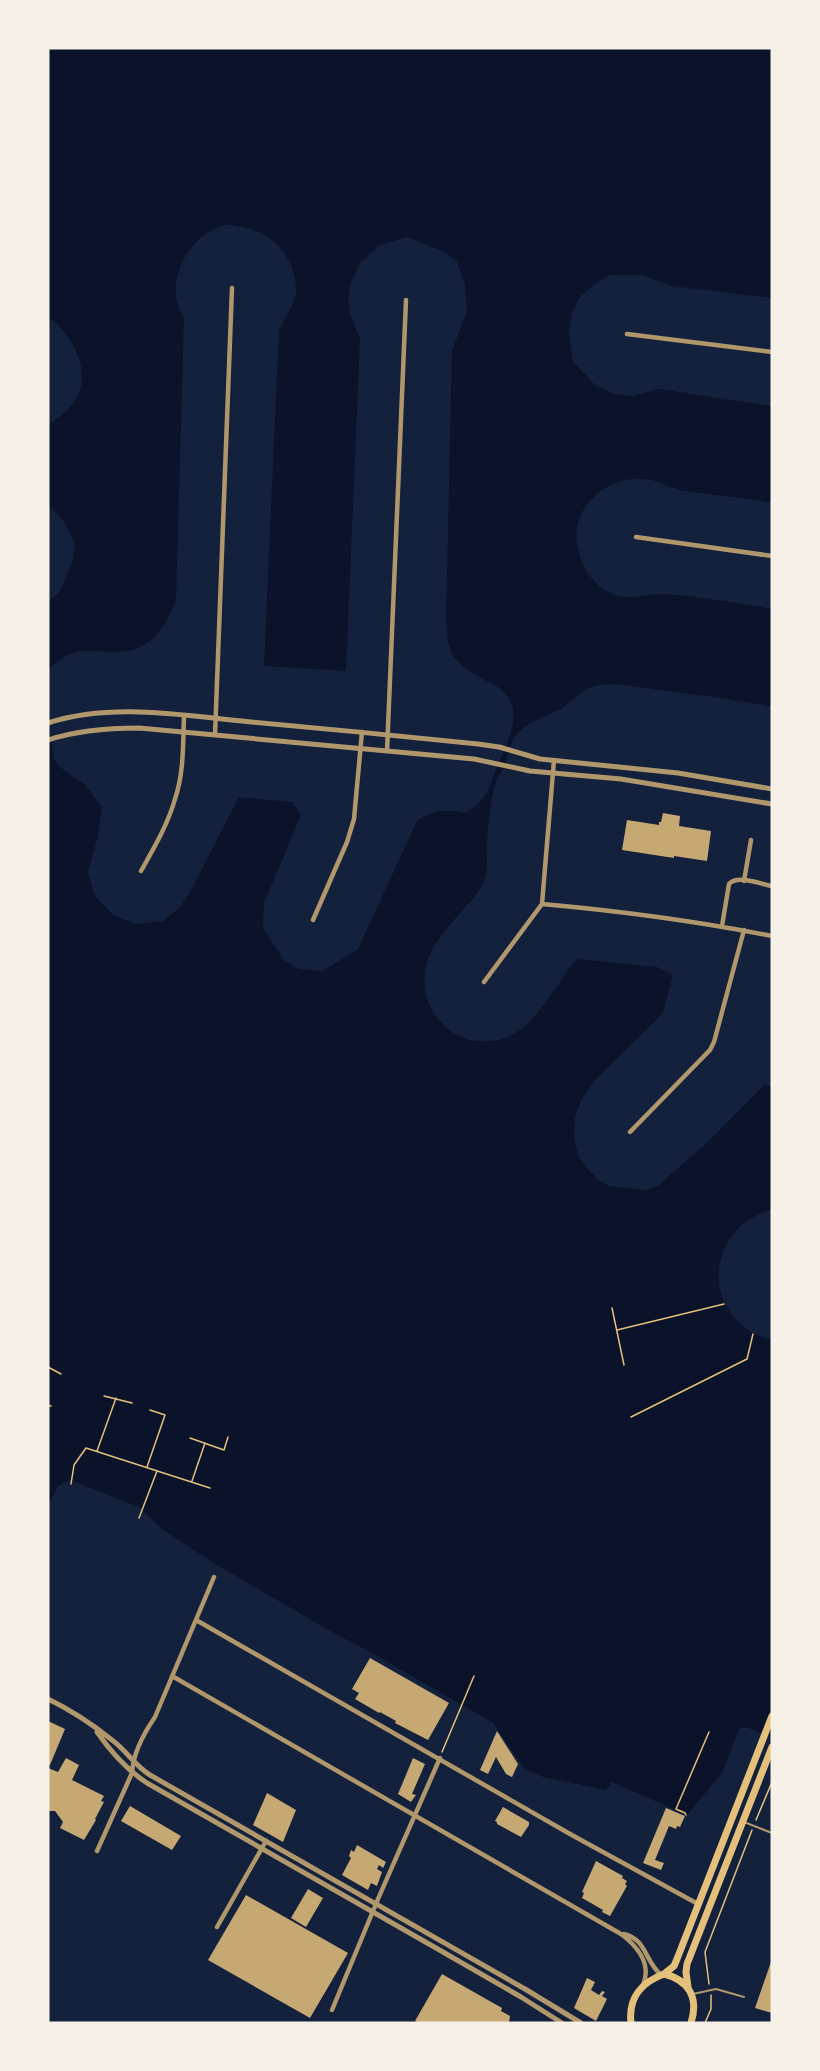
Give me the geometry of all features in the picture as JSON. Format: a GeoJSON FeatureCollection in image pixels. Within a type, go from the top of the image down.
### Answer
{"type":"FeatureCollection","features":[{"type":"Feature","properties":{"kind":"main road"},"geometry":{"type":"LineString","coordinates":[[629,2021],[633,2001],[644,1985],[674,1966],[772,1716]]}},
{"type":"Feature","properties":{"kind":"main road"},"geometry":{"type":"LineString","coordinates":[[691,2023],[695,2002],[686,1972],[687,1964],[772,1747]]}},
{"type":"Feature","properties":{"kind":"main road"},"geometry":{"type":"LineString","coordinates":[[662,1974],[679,1979],[691,1990]]}},
{"type":"Feature","properties":{"kind":"street"},"geometry":{"type":"LineString","coordinates":[[215,735],[232,288]]}},
{"type":"Feature","properties":{"kind":"street"},"geometry":{"type":"LineString","coordinates":[[387,751],[406,300]]}},
{"type":"Feature","properties":{"kind":"street"},"geometry":{"type":"LineString","coordinates":[[627,334],[772,352]]}},
{"type":"Feature","properties":{"kind":"street"},"geometry":{"type":"LineString","coordinates":[[636,537],[772,556]]}},
{"type":"Feature","properties":{"kind":"street"},"geometry":{"type":"LineString","coordinates":[[50,723],[106,712],[140,712],[362,732],[500,747],[540,759],[630,767],[772,789]]}},
{"type":"Feature","properties":{"kind":"street"},"geometry":{"type":"LineString","coordinates":[[141,871],[169,817],[176,797],[180,777],[184,716]]}},
{"type":"Feature","properties":{"kind":"street"},"geometry":{"type":"LineString","coordinates":[[51,739],[75,732],[104,728],[139,728],[494,762],[530,771],[621,779],[772,804]]}},
{"type":"Feature","properties":{"kind":"street"},"geometry":{"type":"LineString","coordinates":[[314,920],[347,842],[354,819],[362,732]]}},
{"type":"Feature","properties":{"kind":"street"},"geometry":{"type":"LineString","coordinates":[[484,982],[542,904],[554,760]]}},
{"type":"Feature","properties":{"kind":"street"},"geometry":{"type":"LineString","coordinates":[[736,797],[738,783]]}},
{"type":"Feature","properties":{"kind":"street"},"geometry":{"type":"LineString","coordinates":[[744,881],[751,840]]}},
{"type":"Feature","properties":{"kind":"street"},"geometry":{"type":"LineString","coordinates":[[722,926],[729,884],[732,880],[772,886]]}},
{"type":"Feature","properties":{"kind":"street"},"geometry":{"type":"LineString","coordinates":[[542,904],[624,912],[722,926],[772,936]]}},
{"type":"Feature","properties":{"kind":"street"},"geometry":{"type":"LineString","coordinates":[[630,1132],[710,1050],[744,930]]}},
{"type":"Feature","properties":{"kind":"street"},"geometry":{"type":"LineString","coordinates":[[98,1851],[132,1773],[133,1761],[155,1717],[214,1577]]}},
{"type":"Feature","properties":{"kind":"street"},"geometry":{"type":"LineString","coordinates":[[196,1620],[570,1834],[698,1904]]}},
{"type":"Feature","properties":{"kind":"street"},"geometry":{"type":"LineString","coordinates":[[172,1676],[621,1934],[637,1947],[642,1958],[646,1969],[644,1985]]}},
{"type":"Feature","properties":{"kind":"street"},"geometry":{"type":"LineString","coordinates":[[48,1699],[80,1716],[114,1741],[150,1775],[581,2023]]}},
{"type":"Feature","properties":{"kind":"street"},"geometry":{"type":"LineString","coordinates":[[95,1729],[106,1745],[132,1773],[147,1783],[521,1997],[562,2023]]}},
{"type":"Feature","properties":{"kind":"street"},"geometry":{"type":"LineString","coordinates":[[332,2010],[440,1758]]}},
{"type":"Feature","properties":{"kind":"street"},"geometry":{"type":"LineString","coordinates":[[217,1928],[266,1841]]}},
{"type":"Feature","properties":{"kind":"street"},"geometry":{"type":"LineString","coordinates":[[621,1934],[633,1937],[640,1942],[654,1969],[662,1974]]}},
{"type":"Feature","properties":{"kind":"lane"},"geometry":{"type":"LineString","coordinates":[[742,1822],[772,1833]]}},
{"type":"Feature","properties":{"kind":"lane"},"geometry":{"type":"LineString","coordinates":[[691,1990],[710,1989],[744,1997]]}},
{"type":"Feature","properties":{"kind":"path"},"geometry":{"type":"LineString","coordinates":[[617,1330],[724,1304]]}},
{"type":"Feature","properties":{"kind":"path"},"geometry":{"type":"LineString","coordinates":[[612,1308],[624,1365]]}},
{"type":"Feature","properties":{"kind":"path"},"geometry":{"type":"LineString","coordinates":[[631,1417],[747,1359],[753,1334]]}},
{"type":"Feature","properties":{"kind":"path"},"geometry":{"type":"LineString","coordinates":[[48,1367],[61,1374]]}},
{"type":"Feature","properties":{"kind":"path"},"geometry":{"type":"LineString","coordinates":[[104,1396],[132,1403]]}},
{"type":"Feature","properties":{"kind":"path"},"geometry":{"type":"LineString","coordinates":[[97,1452],[116,1398]]}},
{"type":"Feature","properties":{"kind":"path"},"geometry":{"type":"LineString","coordinates":[[147,1467],[165,1415],[150,1410]]}},
{"type":"Feature","properties":{"kind":"path"},"geometry":{"type":"LineString","coordinates":[[190,1438],[224,1450],[228,1437]]}},
{"type":"Feature","properties":{"kind":"path"},"geometry":{"type":"LineString","coordinates":[[192,1482],[205,1443]]}},
{"type":"Feature","properties":{"kind":"path"},"geometry":{"type":"LineString","coordinates":[[71,1484],[74,1465],[86,1448],[210,1488]]}},
{"type":"Feature","properties":{"kind":"path"},"geometry":{"type":"LineString","coordinates":[[139,1518],[158,1471]]}},
{"type":"Feature","properties":{"kind":"path"},"geometry":{"type":"LineString","coordinates":[[440,1758],[474,1676]]}},
{"type":"Feature","properties":{"kind":"path"},"geometry":{"type":"LineString","coordinates":[[686,1815],[676,1809],[709,1732]]}},
{"type":"Feature","properties":{"kind":"path"},"geometry":{"type":"LineString","coordinates":[[705,2023],[711,2009],[705,1952],[772,1782]]}},
{"type":"Feature","properties":{"kind":"water"},"geometry":{"type":"Polygon","coordinates":[[[48,48],[772,48],[772,298],[671,286],[643,275],[610,275],[596,283],[580,297],[572,312],[569,333],[573,362],[596,386],[615,394],[632,396],[659,389],[772,406],[772,503],[683,491],[647,479],[630,479],[606,488],[587,505],[580,516],[577,542],[580,557],[587,572],[603,589],[617,596],[678,595],[772,609],[772,707],[716,697],[609,684],[587,689],[559,710],[527,725],[512,742],[504,768],[497,779],[489,818],[485,879],[476,895],[436,944],[429,957],[424,979],[426,995],[440,1022],[452,1032],[481,1041],[509,1037],[527,1024],[542,1007],[571,965],[579,959],[657,967],[673,975],[663,1013],[595,1080],[581,1100],[575,1118],[574,1138],[578,1155],[598,1180],[610,1186],[644,1190],[658,1186],[711,1139],[764,1085],[772,1086],[772,1209],[750,1219],[736,1231],[728,1242],[719,1268],[719,1282],[721,1295],[727,1308],[736,1319],[752,1332],[772,1339],[772,1737],[746,1727],[739,1729],[722,1773],[687,1815],[612,1782],[606,1790],[543,1777],[524,1768],[493,1723],[217,1565],[162,1529],[139,1507],[70,1480],[58,1486],[48,1505],[48,722],[54,759],[60,767],[85,785],[102,807],[98,836],[88,872],[95,896],[113,915],[137,924],[163,921],[180,907],[239,797],[292,802],[301,815],[264,903],[263,928],[283,959],[298,969],[323,971],[358,949],[417,821],[440,811],[466,813],[483,798],[508,741],[513,709],[509,699],[501,690],[461,664],[450,648],[446,620],[452,350],[467,312],[465,284],[457,262],[445,252],[406,237],[379,246],[361,262],[350,284],[348,299],[351,317],[360,339],[346,671],[264,666],[279,330],[294,301],[296,292],[295,280],[288,259],[273,241],[254,230],[229,225],[217,228],[197,241],[183,261],[176,284],[177,302],[184,318],[176,600],[172,610],[156,636],[140,647],[130,651],[72,653],[48,669],[48,602],[59,593],[72,563],[75,544],[64,521],[48,505],[48,425],[69,409],[76,399],[82,378],[81,367],[71,342],[58,325],[48,318],[48,48]]]}},
{"type":"Feature","properties":{"kind":"building"},"geometry":{"type":"Polygon","coordinates":[[[663,813],[680,816],[679,826],[711,831],[707,861],[622,850],[627,820],[659,825],[663,813]]]}},
{"type":"Feature","properties":{"kind":"building"},"geometry":{"type":"Polygon","coordinates":[[[370,1658],[449,1703],[428,1740],[355,1699],[359,1693],[352,1689],[370,1658]]]}},
{"type":"Feature","properties":{"kind":"building"},"geometry":{"type":"Polygon","coordinates":[[[48,1721],[65,1729],[50,1765],[48,1764],[48,1721]]]}},
{"type":"Feature","properties":{"kind":"building"},"geometry":{"type":"Polygon","coordinates":[[[497,1731],[518,1764],[512,1777],[506,1774],[496,1757],[488,1774],[480,1770],[497,1731]]]}},
{"type":"Feature","properties":{"kind":"building"},"geometry":{"type":"Polygon","coordinates":[[[66,1758],[79,1765],[72,1780],[104,1796],[101,1801],[104,1802],[96,1820],[84,1840],[60,1828],[63,1822],[55,1811],[48,1811],[48,1768],[58,1772],[66,1758]]]}},
{"type":"Feature","properties":{"kind":"building"},"geometry":{"type":"Polygon","coordinates":[[[413,1758],[425,1764],[412,1794],[416,1795],[411,1802],[398,1794],[413,1758]]]}},
{"type":"Feature","properties":{"kind":"building"},"geometry":{"type":"Polygon","coordinates":[[[267,1793],[296,1810],[283,1842],[253,1825],[267,1793]]]}},
{"type":"Feature","properties":{"kind":"building"},"geometry":{"type":"Polygon","coordinates":[[[130,1806],[181,1836],[172,1850],[121,1821],[130,1806]]]}},
{"type":"Feature","properties":{"kind":"building"},"geometry":{"type":"Polygon","coordinates":[[[503,1807],[529,1822],[521,1837],[495,1821],[503,1807]]]}},
{"type":"Feature","properties":{"kind":"building"},"geometry":{"type":"Polygon","coordinates":[[[666,1808],[685,1816],[680,1827],[677,1826],[676,1829],[669,1826],[655,1860],[664,1863],[661,1870],[643,1863],[666,1808]]]}},
{"type":"Feature","properties":{"kind":"building"},"geometry":{"type":"Polygon","coordinates":[[[357,1845],[386,1862],[383,1868],[379,1865],[377,1869],[382,1872],[377,1886],[371,1883],[368,1890],[342,1875],[351,1858],[349,1856],[351,1850],[354,1852],[357,1845]]]}},
{"type":"Feature","properties":{"kind":"building"},"geometry":{"type":"Polygon","coordinates":[[[596,1861],[623,1876],[622,1878],[627,1881],[625,1884],[627,1886],[610,1916],[582,1898],[584,1893],[582,1892],[596,1861]]]}},
{"type":"Feature","properties":{"kind":"building"},"geometry":{"type":"Polygon","coordinates":[[[308,1889],[323,1898],[306,1927],[291,1918],[308,1889]]]}},
{"type":"Feature","properties":{"kind":"building"},"geometry":{"type":"Polygon","coordinates":[[[246,1895],[348,1953],[310,2018],[208,1960],[246,1895]]]}},
{"type":"Feature","properties":{"kind":"building"},"geometry":{"type":"Polygon","coordinates":[[[772,1959],[772,2013],[755,2008],[772,1959]]]}},
{"type":"Feature","properties":{"kind":"building"},"geometry":{"type":"Polygon","coordinates":[[[442,1974],[502,2008],[501,2011],[510,2016],[509,2023],[419,2023],[415,2021],[442,1974]]]}},
{"type":"Feature","properties":{"kind":"building"},"geometry":{"type":"Polygon","coordinates":[[[587,1978],[595,1982],[591,1990],[599,1995],[602,1991],[605,1992],[602,1996],[607,1999],[596,2021],[574,2008],[587,1978]]]}}]}
